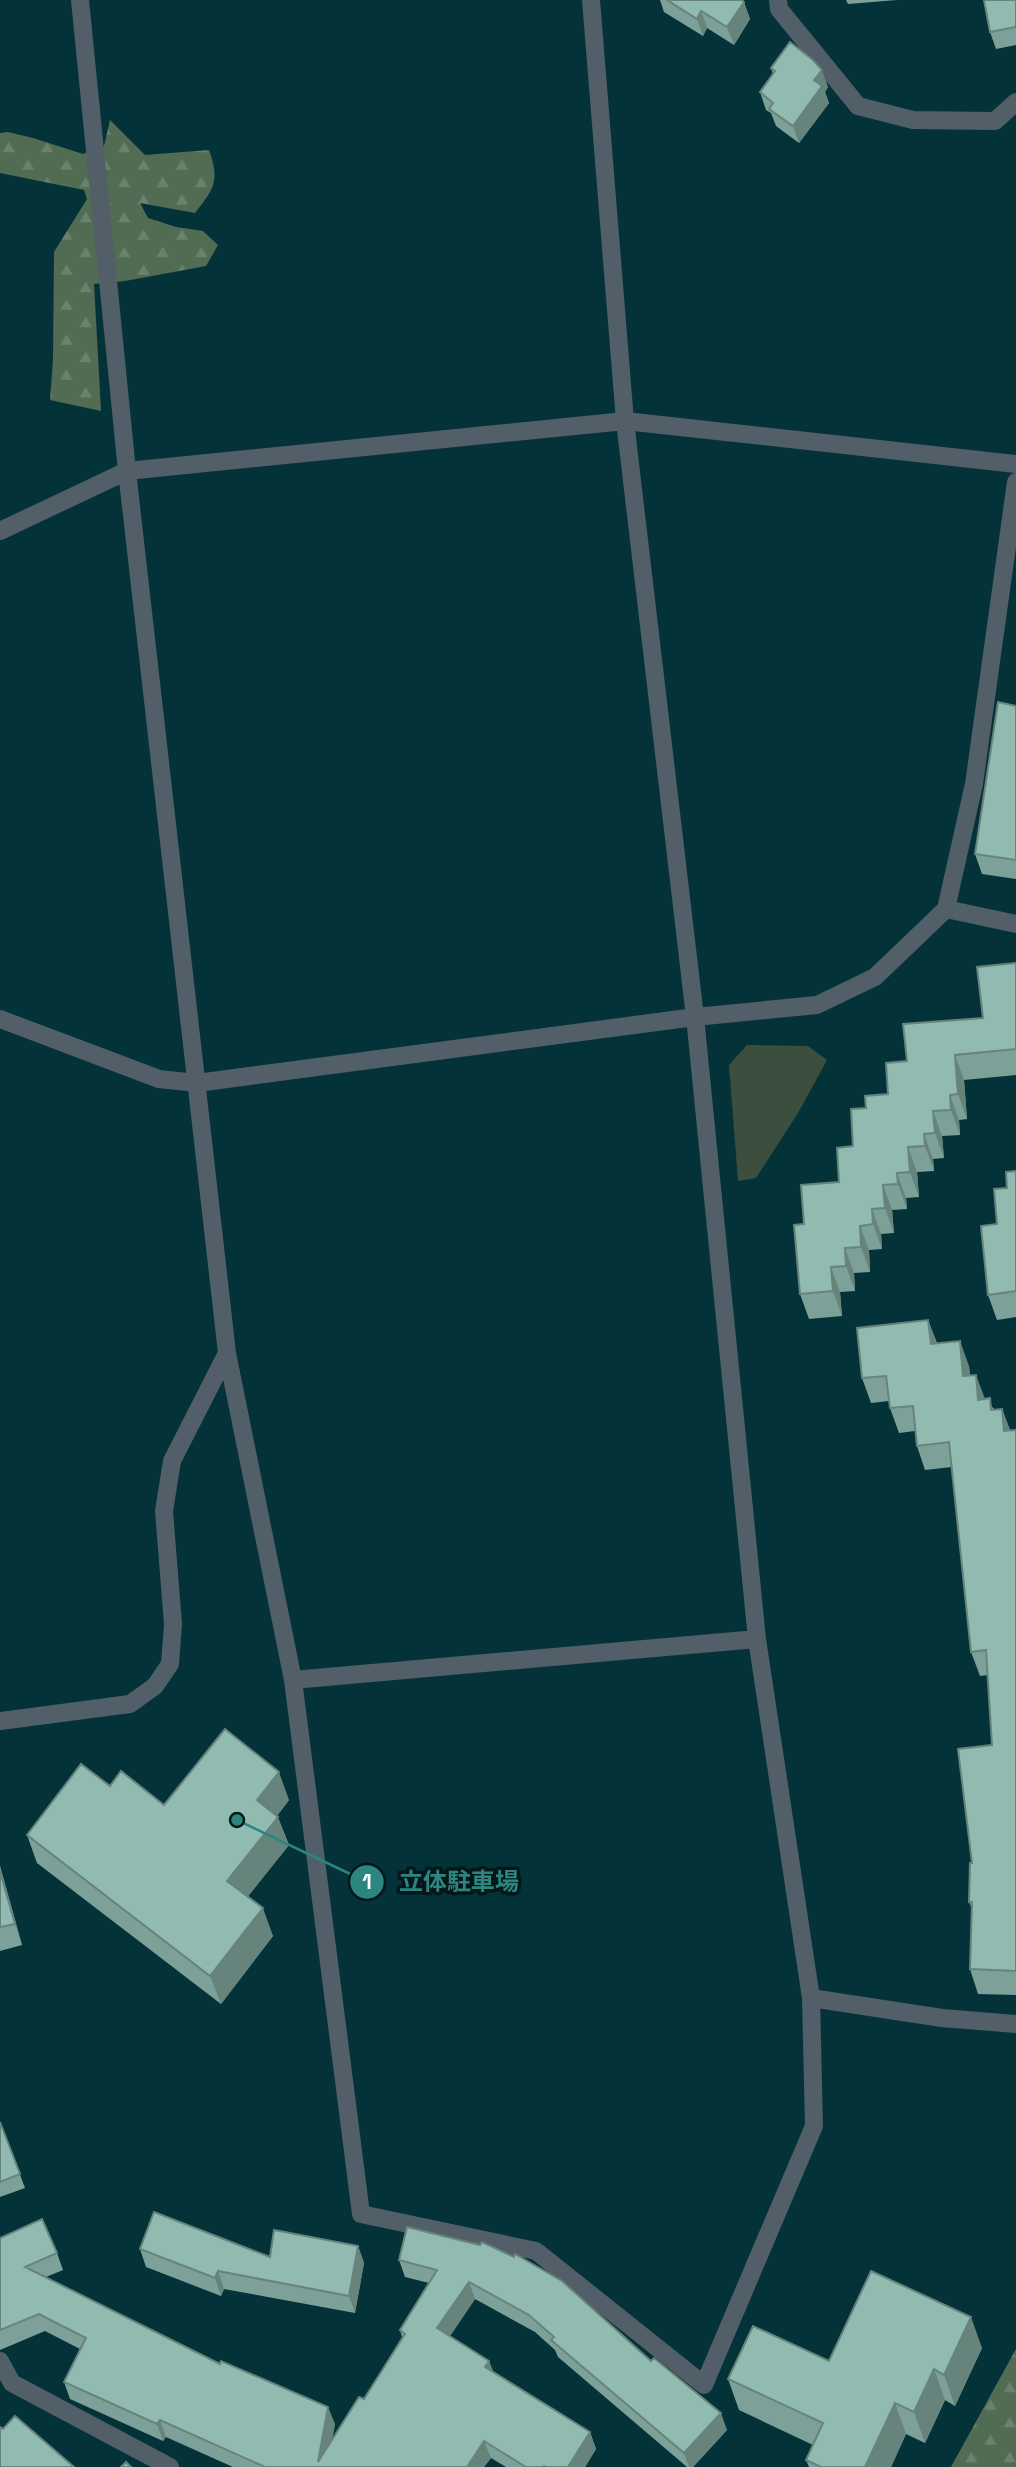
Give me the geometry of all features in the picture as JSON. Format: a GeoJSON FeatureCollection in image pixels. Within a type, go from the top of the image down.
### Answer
{"type":"FeatureCollection","features":[{"type":"Feature","properties":{"kind":"street"},"geometry":{"type":"LineString","coordinates":[[80,0],[127,471],[227,1353],[293,1680],[361,2214],[536,2251],[704,2385],[814,2126],[811,1998],[757,1639],[695,1017],[625,421],[591,0]]}},
{"type":"Feature","properties":{"kind":"street"},"geometry":{"type":"LineString","coordinates":[[778,0],[779,9],[858,106],[913,120],[995,121],[1016,102]]}},
{"type":"Feature","properties":{"kind":"street"},"geometry":{"type":"LineString","coordinates":[[0,531],[127,471],[625,421],[1016,464]]}},
{"type":"Feature","properties":{"kind":"street"},"geometry":{"type":"LineString","coordinates":[[0,1019],[159,1079],[197,1083],[695,1017],[817,1005],[875,977],[946,909],[974,784],[1016,482]]}},
{"type":"Feature","properties":{"kind":"street"},"geometry":{"type":"LineString","coordinates":[[946,909],[1016,923]]}},
{"type":"Feature","properties":{"kind":"street"},"geometry":{"type":"LineString","coordinates":[[0,1721],[130,1704],[155,1686],[170,1664],[173,1624],[164,1511],[172,1461],[227,1353]]}},
{"type":"Feature","properties":{"kind":"street"},"geometry":{"type":"LineString","coordinates":[[293,1680],[757,1639]]}},
{"type":"Feature","properties":{"kind":"street"},"geometry":{"type":"LineString","coordinates":[[811,1998],[942,2018],[1016,2024]]}},
{"type":"Feature","properties":{"kind":"street"},"geometry":{"type":"LineString","coordinates":[[0,2361],[12,2383],[170,2467]]}},
{"type":"Feature","properties":{"kind":"green space"},"geometry":{"type":"Polygon","coordinates":[[[110,120],[145,155],[209,150],[214,170],[213,184],[195,213],[140,203],[148,218],[176,227],[203,231],[218,245],[206,266],[94,284],[101,411],[50,400],[54,252],[87,199],[84,190],[0,173],[0,133],[8,132],[33,138],[83,154],[104,146],[110,120]]]}},
{"type":"Feature","properties":{"kind":"green space"},"geometry":{"type":"Polygon","coordinates":[[[747,1045],[808,1046],[827,1060],[798,1113],[756,1178],[738,1181],[729,1065],[747,1045]]]}},
{"type":"Feature","properties":{"kind":"green space"},"geometry":{"type":"Polygon","coordinates":[[[1016,2349],[1016,2467],[951,2467],[1016,2349]]]}},
{"type":"Feature","properties":{"kind":"building"},"geometry":{"type":"Polygon","coordinates":[[[667,0],[744,2],[727,27],[701,11],[697,19],[667,0]]]}},
{"type":"Feature","properties":{"kind":"building"},"geometry":{"type":"Polygon","coordinates":[[[984,0],[1016,0],[1016,27],[990,32],[984,0]]]}},
{"type":"Feature","properties":{"kind":"building"},"geometry":{"type":"Polygon","coordinates":[[[790,42],[822,70],[814,80],[822,86],[793,126],[769,109],[773,103],[760,92],[775,71],[771,68],[790,42]]]}},
{"type":"Feature","properties":{"kind":"building"},"geometry":{"type":"Polygon","coordinates":[[[998,702],[1016,706],[1016,860],[975,854],[998,702]]]}},
{"type":"Feature","properties":{"kind":"building"},"geometry":{"type":"Polygon","coordinates":[[[1016,963],[1016,1049],[955,1055],[958,1094],[950,1095],[951,1110],[933,1111],[935,1133],[924,1134],[925,1146],[908,1147],[910,1172],[897,1173],[898,1184],[883,1185],[885,1208],[872,1209],[873,1224],[860,1226],[861,1247],[845,1248],[846,1266],[831,1267],[833,1291],[800,1294],[794,1225],[804,1224],[801,1185],[839,1182],[837,1148],[853,1146],[851,1109],[866,1108],[865,1096],[888,1094],[886,1063],[907,1061],[903,1024],[983,1018],[977,967],[1016,963]]]}},
{"type":"Feature","properties":{"kind":"building"},"geometry":{"type":"Polygon","coordinates":[[[1016,1171],[1016,1291],[988,1295],[981,1226],[997,1224],[994,1189],[1007,1188],[1006,1172],[1016,1171]]]}},
{"type":"Feature","properties":{"kind":"building"},"geometry":{"type":"Polygon","coordinates":[[[928,1320],[931,1344],[960,1341],[963,1376],[976,1375],[978,1400],[990,1398],[991,1410],[1002,1409],[1004,1431],[1016,1430],[1016,1971],[970,1969],[972,1902],[969,1902],[972,1863],[958,1749],[992,1745],[986,1650],[971,1652],[949,1442],[917,1446],[913,1406],[890,1408],[886,1376],[862,1378],[857,1328],[928,1320]]]}},
{"type":"Feature","properties":{"kind":"building"},"geometry":{"type":"Polygon","coordinates":[[[225,1729],[279,1772],[257,1800],[278,1817],[227,1881],[263,1908],[210,1976],[27,1835],[81,1764],[110,1786],[121,1771],[164,1805],[225,1729]]]}},
{"type":"Feature","properties":{"kind":"building"},"geometry":{"type":"Polygon","coordinates":[[[0,1872],[15,1924],[0,1927],[0,1872]]]}},
{"type":"Feature","properties":{"kind":"building"},"geometry":{"type":"Polygon","coordinates":[[[0,2122],[20,2174],[0,2182],[0,2122]]]}},
{"type":"Feature","properties":{"kind":"building"},"geometry":{"type":"Polygon","coordinates":[[[154,2212],[270,2257],[274,2230],[358,2246],[349,2296],[218,2271],[215,2278],[140,2249],[154,2212]]]}},
{"type":"Feature","properties":{"kind":"building"},"geometry":{"type":"Polygon","coordinates":[[[42,2219],[57,2253],[25,2267],[220,2364],[221,2361],[328,2407],[318,2462],[359,2397],[364,2399],[405,2334],[400,2330],[437,2270],[399,2260],[407,2227],[480,2245],[482,2242],[514,2257],[515,2254],[562,2281],[651,2361],[654,2358],[721,2413],[684,2453],[551,2340],[554,2337],[529,2315],[469,2282],[437,2328],[489,2361],[485,2367],[590,2432],[568,2467],[526,2467],[484,2441],[467,2467],[265,2467],[160,2420],[157,2424],[64,2382],[86,2338],[39,2314],[0,2330],[0,2238],[42,2219]]]}},
{"type":"Feature","properties":{"kind":"building"},"geometry":{"type":"Polygon","coordinates":[[[871,2271],[971,2317],[944,2375],[934,2369],[914,2412],[895,2403],[865,2467],[821,2467],[806,2460],[823,2423],[728,2379],[753,2326],[829,2361],[871,2271]]]}},
{"type":"Feature","properties":{"kind":"building"},"geometry":{"type":"Polygon","coordinates":[[[15,2416],[74,2467],[0,2467],[0,2427],[3,2429],[15,2416]]]}},
{"type":"Feature","properties":{"kind":"place","name":"立体駐車場"},"geometry":{"type":"Point","coordinates":[237,1820]}}]}
